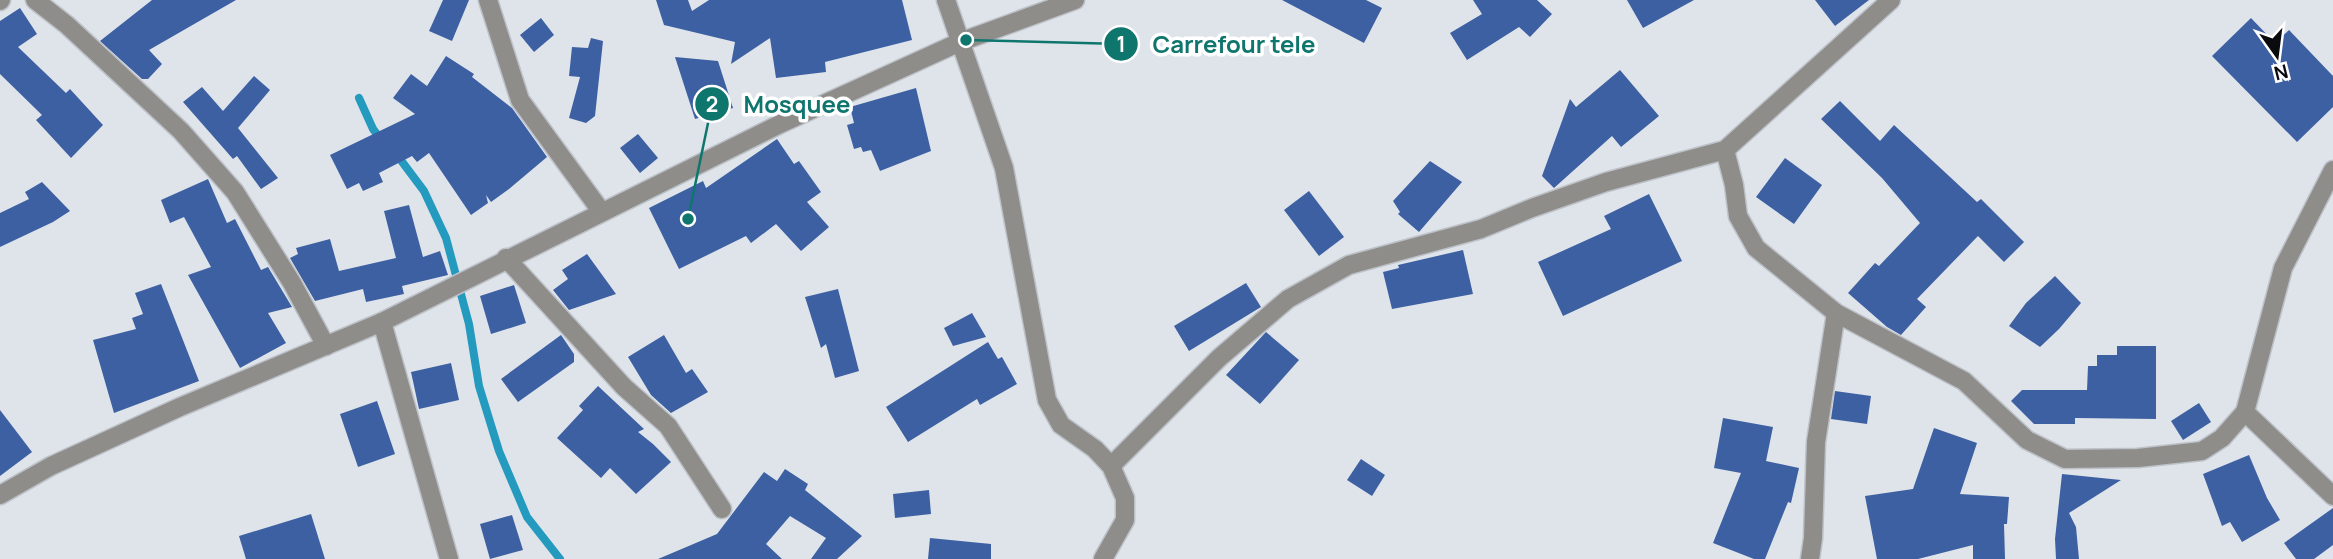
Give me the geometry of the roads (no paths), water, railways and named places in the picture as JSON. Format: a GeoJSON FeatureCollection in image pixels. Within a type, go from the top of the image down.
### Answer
{"type":"FeatureCollection","features":[{"type":"Feature","properties":{"kind":"street"},"geometry":{"type":"LineString","coordinates":[[35,0],[67,25],[180,131],[235,192],[292,282],[327,346]]}},
{"type":"Feature","properties":{"kind":"street"},"geometry":{"type":"LineString","coordinates":[[488,0],[520,100],[601,211]]}},
{"type":"Feature","properties":{"kind":"street"},"geometry":{"type":"LineString","coordinates":[[946,0],[1004,168],[1047,400],[1061,425],[1095,449],[1111,466],[1125,498],[1125,520],[1103,559]]}},
{"type":"Feature","properties":{"kind":"street"},"geometry":{"type":"LineString","coordinates":[[0,495],[51,466],[180,407],[382,322],[601,211],[960,41],[1075,0]]}},
{"type":"Feature","properties":{"kind":"street"},"geometry":{"type":"LineString","coordinates":[[1111,466],[1219,358],[1288,299],[1349,265],[1481,229],[1606,182],[1725,150],[1892,0]]}},
{"type":"Feature","properties":{"kind":"street"},"geometry":{"type":"LineString","coordinates":[[1725,150],[1738,216],[1756,248],[1836,313],[1964,381],[2027,440],[2064,459],[2138,458],[2202,451],[2222,438],[2245,412],[2283,268],[2333,170]]}},
{"type":"Feature","properties":{"kind":"street"},"geometry":{"type":"LineString","coordinates":[[506,258],[624,387],[667,426],[722,509]]}},
{"type":"Feature","properties":{"kind":"street"},"geometry":{"type":"LineString","coordinates":[[1810,559],[1816,442],[1836,313]]}},
{"type":"Feature","properties":{"kind":"street"},"geometry":{"type":"LineString","coordinates":[[382,322],[449,559]]}},
{"type":"Feature","properties":{"kind":"street"},"geometry":{"type":"LineString","coordinates":[[2245,412],[2333,496]]}},
{"type":"Feature","properties":{"kind":"waterway"},"geometry":{"type":"LineString","coordinates":[[359,98],[373,129],[382,141]]}},
{"type":"Feature","properties":{"kind":"waterway"},"geometry":{"type":"LineString","coordinates":[[397,155],[424,191],[446,238],[469,324],[479,386],[499,451],[527,517],[560,559]]}},
{"type":"Feature","properties":{"kind":"place","name":"Carrefour tele"},"geometry":{"type":"Point","coordinates":[966,40]}},
{"type":"Feature","properties":{"kind":"place","name":"Mosquee"},"geometry":{"type":"Point","coordinates":[688,219]}}]}
